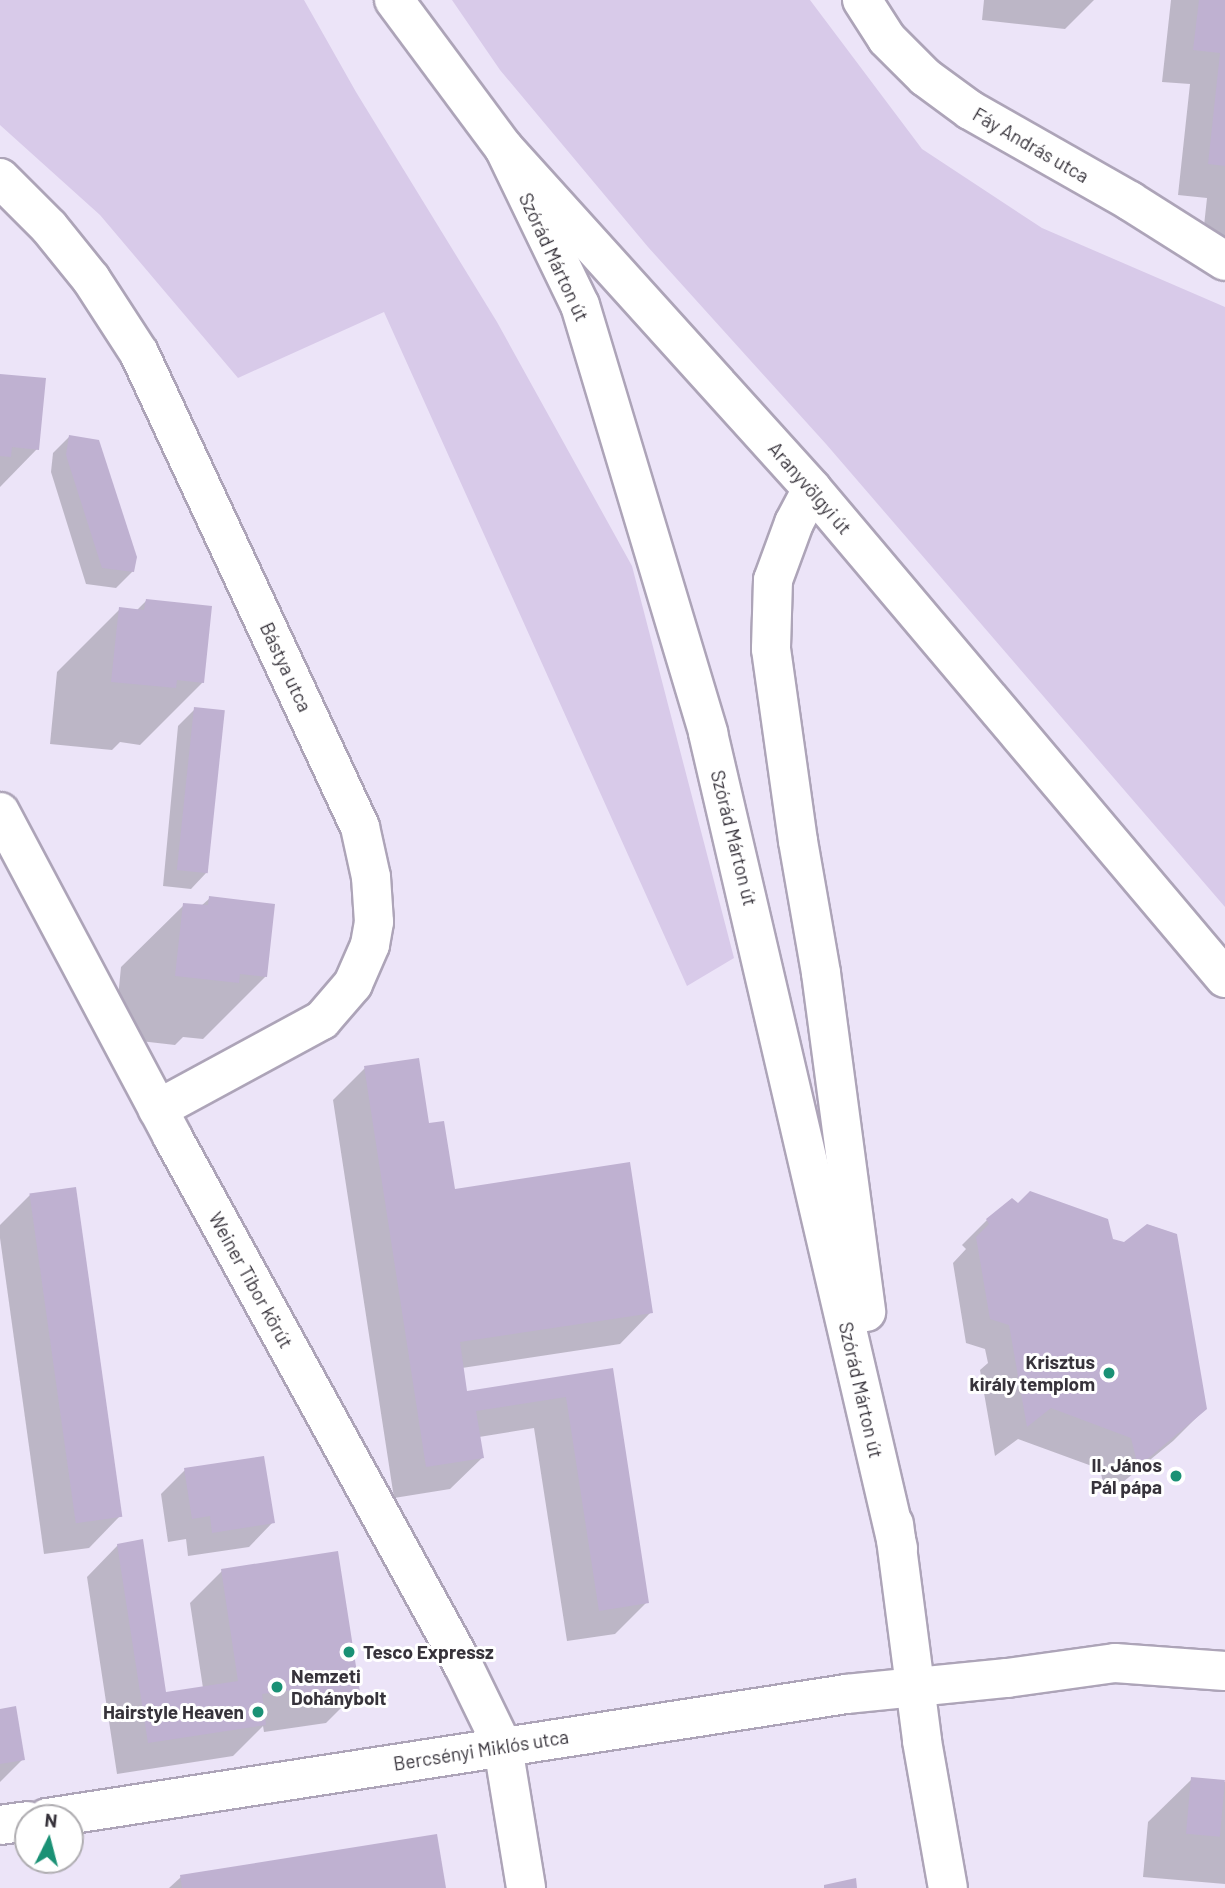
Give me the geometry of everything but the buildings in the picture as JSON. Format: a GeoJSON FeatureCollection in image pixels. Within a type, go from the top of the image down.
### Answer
{"type":"FeatureCollection","features":[{"type":"Feature","properties":{"kind":"street","name":"Aranyvölgyi út"},"geometry":{"type":"LineString","coordinates":[[394,0],[504,148],[812,489],[1225,978]]}},
{"type":"Feature","properties":{"kind":"street","name":"Fáy András utca"},"geometry":{"type":"LineString","coordinates":[[862,0],[887,38],[925,77],[970,110],[1130,201],[1225,261]]}},
{"type":"Feature","properties":{"kind":"street","name":"Szórád Márton út"},"geometry":{"type":"LineString","coordinates":[[504,148],[580,305],[708,733],[898,1548]]}},
{"type":"Feature","properties":{"kind":"street","name":"Bástya utca"},"geometry":{"type":"LineString","coordinates":[[0,178],[40,217],[74,258],[139,353],[360,827],[371,877],[373,922],[370,945],[354,984],[322,1020],[158,1109]]}},
{"type":"Feature","properties":{"kind":"street","name":"Szórád Márton út"},"geometry":{"type":"LineString","coordinates":[[812,489],[794,523],[774,580],[771,649],[797,841],[821,973],[914,1687],[948,1888]]}},
{"type":"Feature","properties":{"kind":"street","name":"Weiner Tibor körút"},"geometry":{"type":"LineString","coordinates":[[0,812],[158,1109],[463,1665],[503,1747],[526,1888]]}},
{"type":"Feature","properties":{"kind":"street","name":"Bercsényi Miklós utca"},"geometry":{"type":"LineString","coordinates":[[84,1812],[846,1694],[1115,1662],[1225,1671]]}},
{"type":"Feature","properties":{"kind":"shaded area"},"geometry":{"type":"Polygon","coordinates":[[[0,0],[304,0],[356,92],[497,322],[632,566],[734,958],[687,986],[384,312],[238,378],[100,215],[0,125],[0,0]]]}},
{"type":"Feature","properties":{"kind":"shaded area"},"geometry":{"type":"Polygon","coordinates":[[[452,0],[810,0],[922,149],[1042,228],[1225,307],[1225,907],[826,444],[648,247],[500,70],[452,0]]]}},
{"type":"Feature","properties":{"kind":"place","name":"Krisztus király templom"},"geometry":{"type":"Point","coordinates":[1109,1373]}},
{"type":"Feature","properties":{"kind":"place","name":"II. János Pál pápa"},"geometry":{"type":"Point","coordinates":[1176,1476]}},
{"type":"Feature","properties":{"kind":"place","name":"Tesco Expressz"},"geometry":{"type":"Point","coordinates":[349,1652]}},
{"type":"Feature","properties":{"kind":"place","name":"Nemzeti Dohánybolt"},"geometry":{"type":"Point","coordinates":[277,1687]}},
{"type":"Feature","properties":{"kind":"place","name":"Hairstyle Heaven"},"geometry":{"type":"Point","coordinates":[258,1712]}}]}
